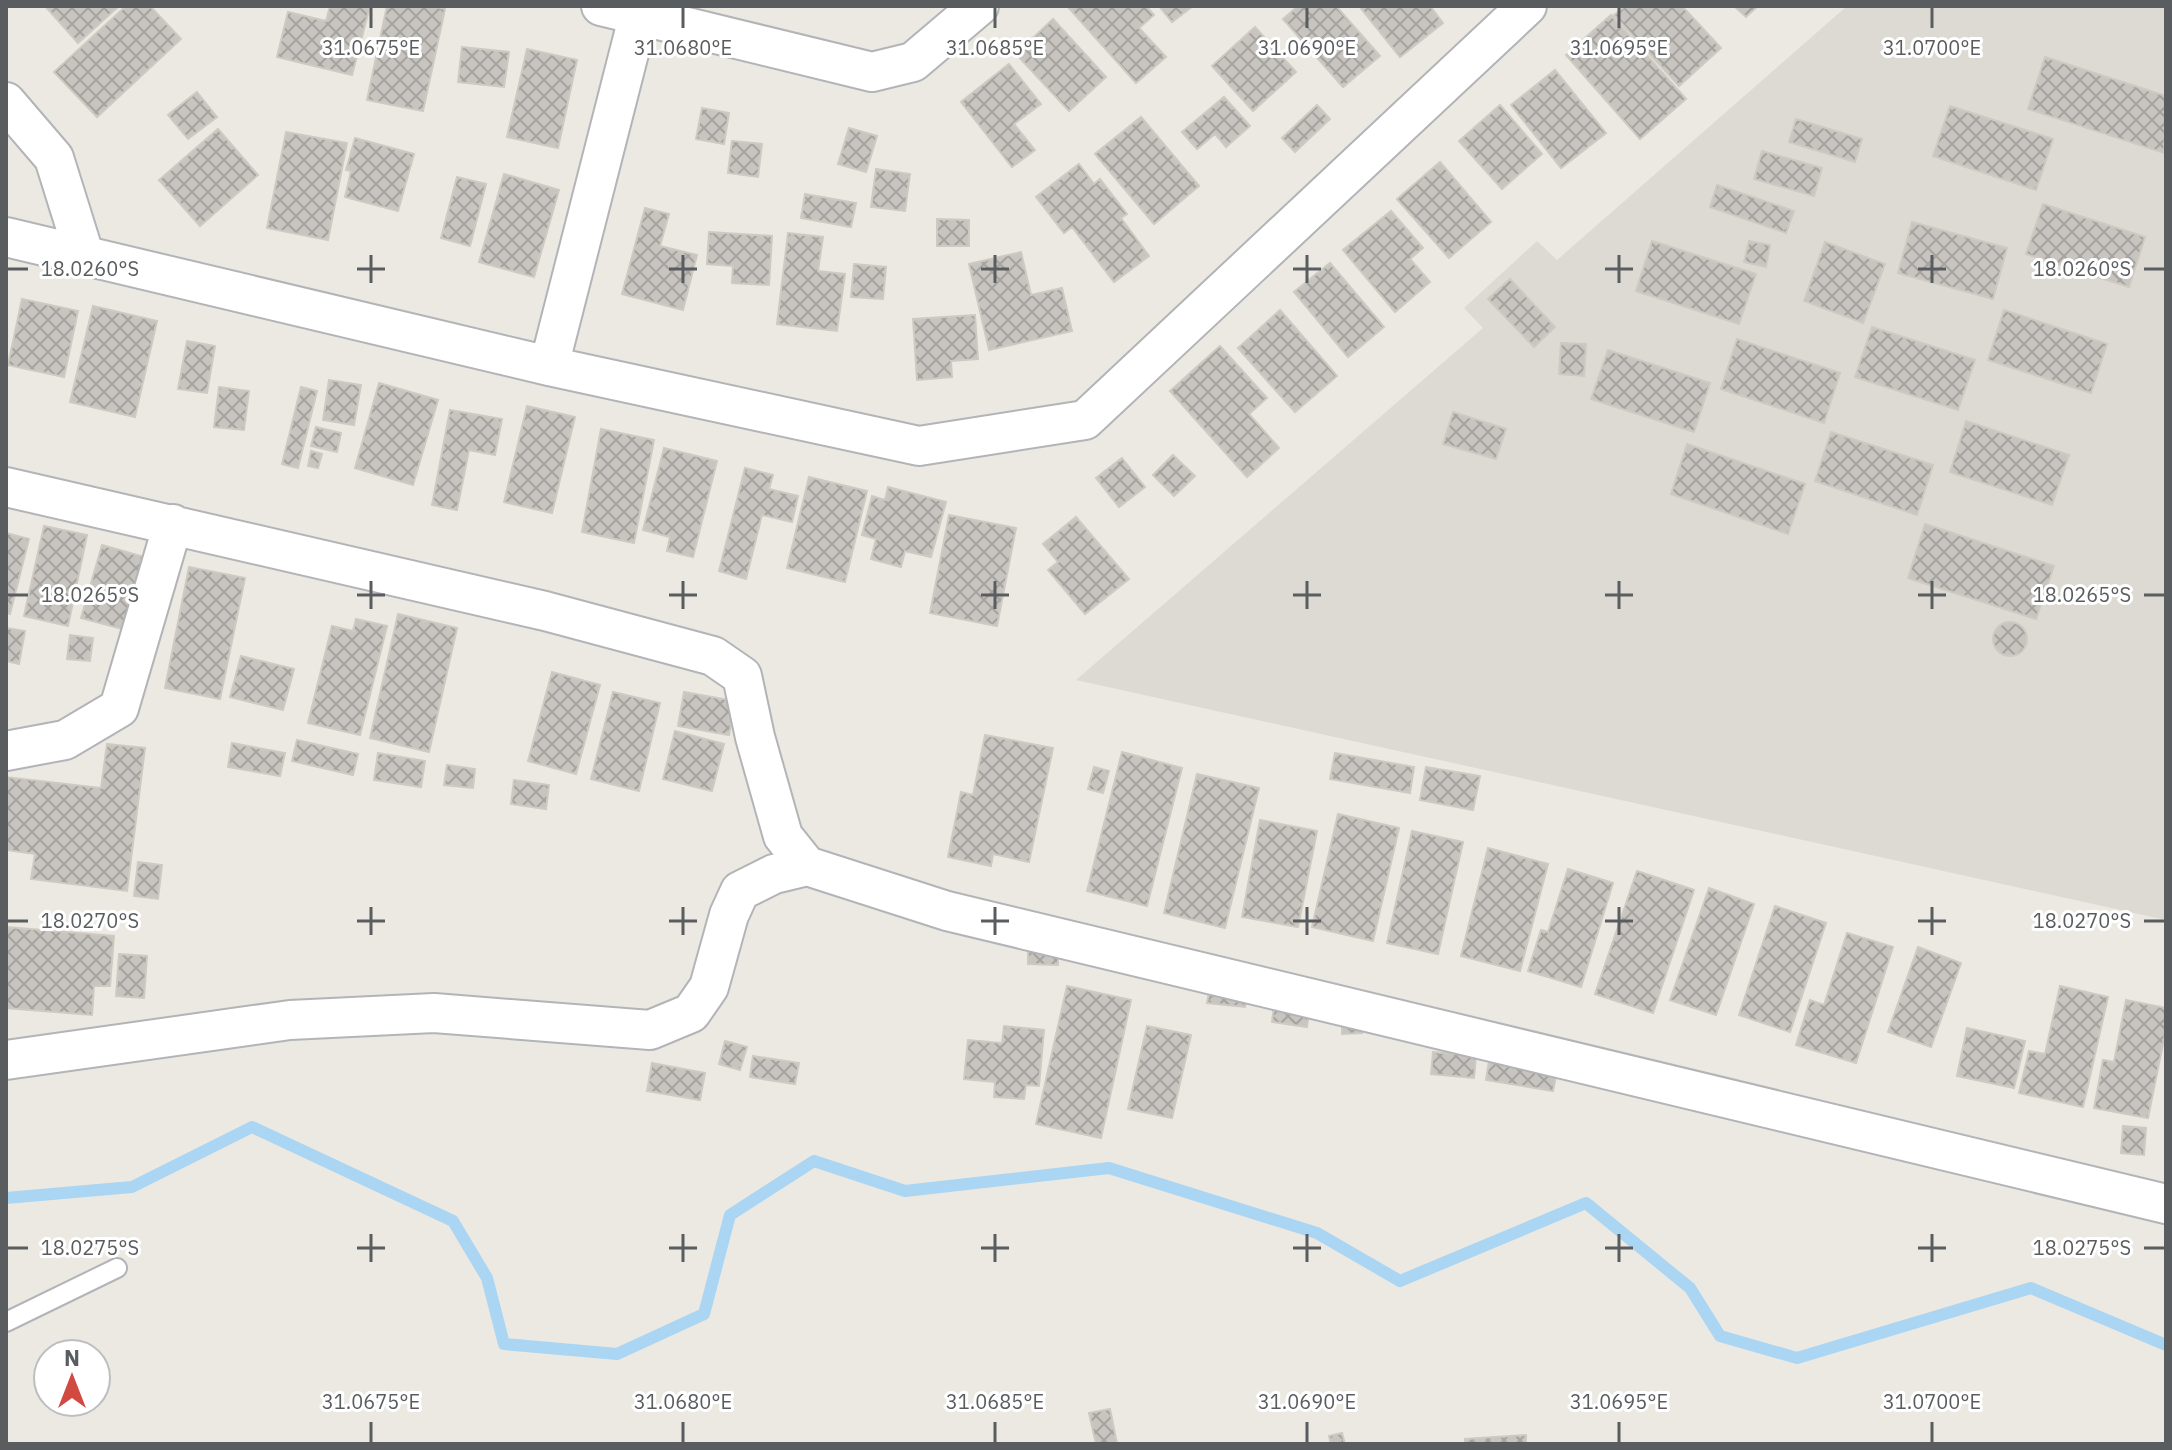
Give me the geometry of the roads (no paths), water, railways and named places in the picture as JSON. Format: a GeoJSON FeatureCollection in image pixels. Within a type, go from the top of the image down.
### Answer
{"type":"FeatureCollection","features":[{"type":"Feature","properties":{"kind":"street"},"geometry":{"type":"LineString","coordinates":[[601,6],[640,10],[872,72],[913,62],[979,6]]}},
{"type":"Feature","properties":{"kind":"street"},"geometry":{"type":"LineString","coordinates":[[6,237],[549,366],[919,446],[1085,420],[1527,6]]}},
{"type":"Feature","properties":{"kind":"street"},"geometry":{"type":"LineString","coordinates":[[549,366],[640,10]]}},
{"type":"Feature","properties":{"kind":"street"},"geometry":{"type":"LineString","coordinates":[[6,102],[54,158],[84,254]]}},
{"type":"Feature","properties":{"kind":"street"},"geometry":{"type":"LineString","coordinates":[[6,487],[545,611],[713,656],[742,676],[755,737],[783,836],[807,866]]}},
{"type":"Feature","properties":{"kind":"street"},"geometry":{"type":"LineString","coordinates":[[6,751],[65,740],[119,708],[173,524]]}},
{"type":"Feature","properties":{"kind":"street"},"geometry":{"type":"LineString","coordinates":[[6,1060],[290,1020],[420,1013],[650,1030],[691,1013],[709,987],[729,915],[740,891],[774,874],[807,866],[947,911],[2166,1204]]}},
{"type":"Feature","properties":{"kind":"lane"},"geometry":{"type":"LineString","coordinates":[[6,1322],[117,1268]]}},
{"type":"Feature","properties":{"kind":"waterway"},"geometry":{"type":"LineString","coordinates":[[6,1198],[132,1187],[252,1127],[453,1221],[487,1278],[504,1344],[617,1354],[704,1314],[730,1215],[814,1161],[905,1191],[1109,1168],[1317,1233],[1400,1281],[1586,1203],[1690,1288],[1720,1336],[1797,1358],[2031,1288],[2166,1345]]}}]}
